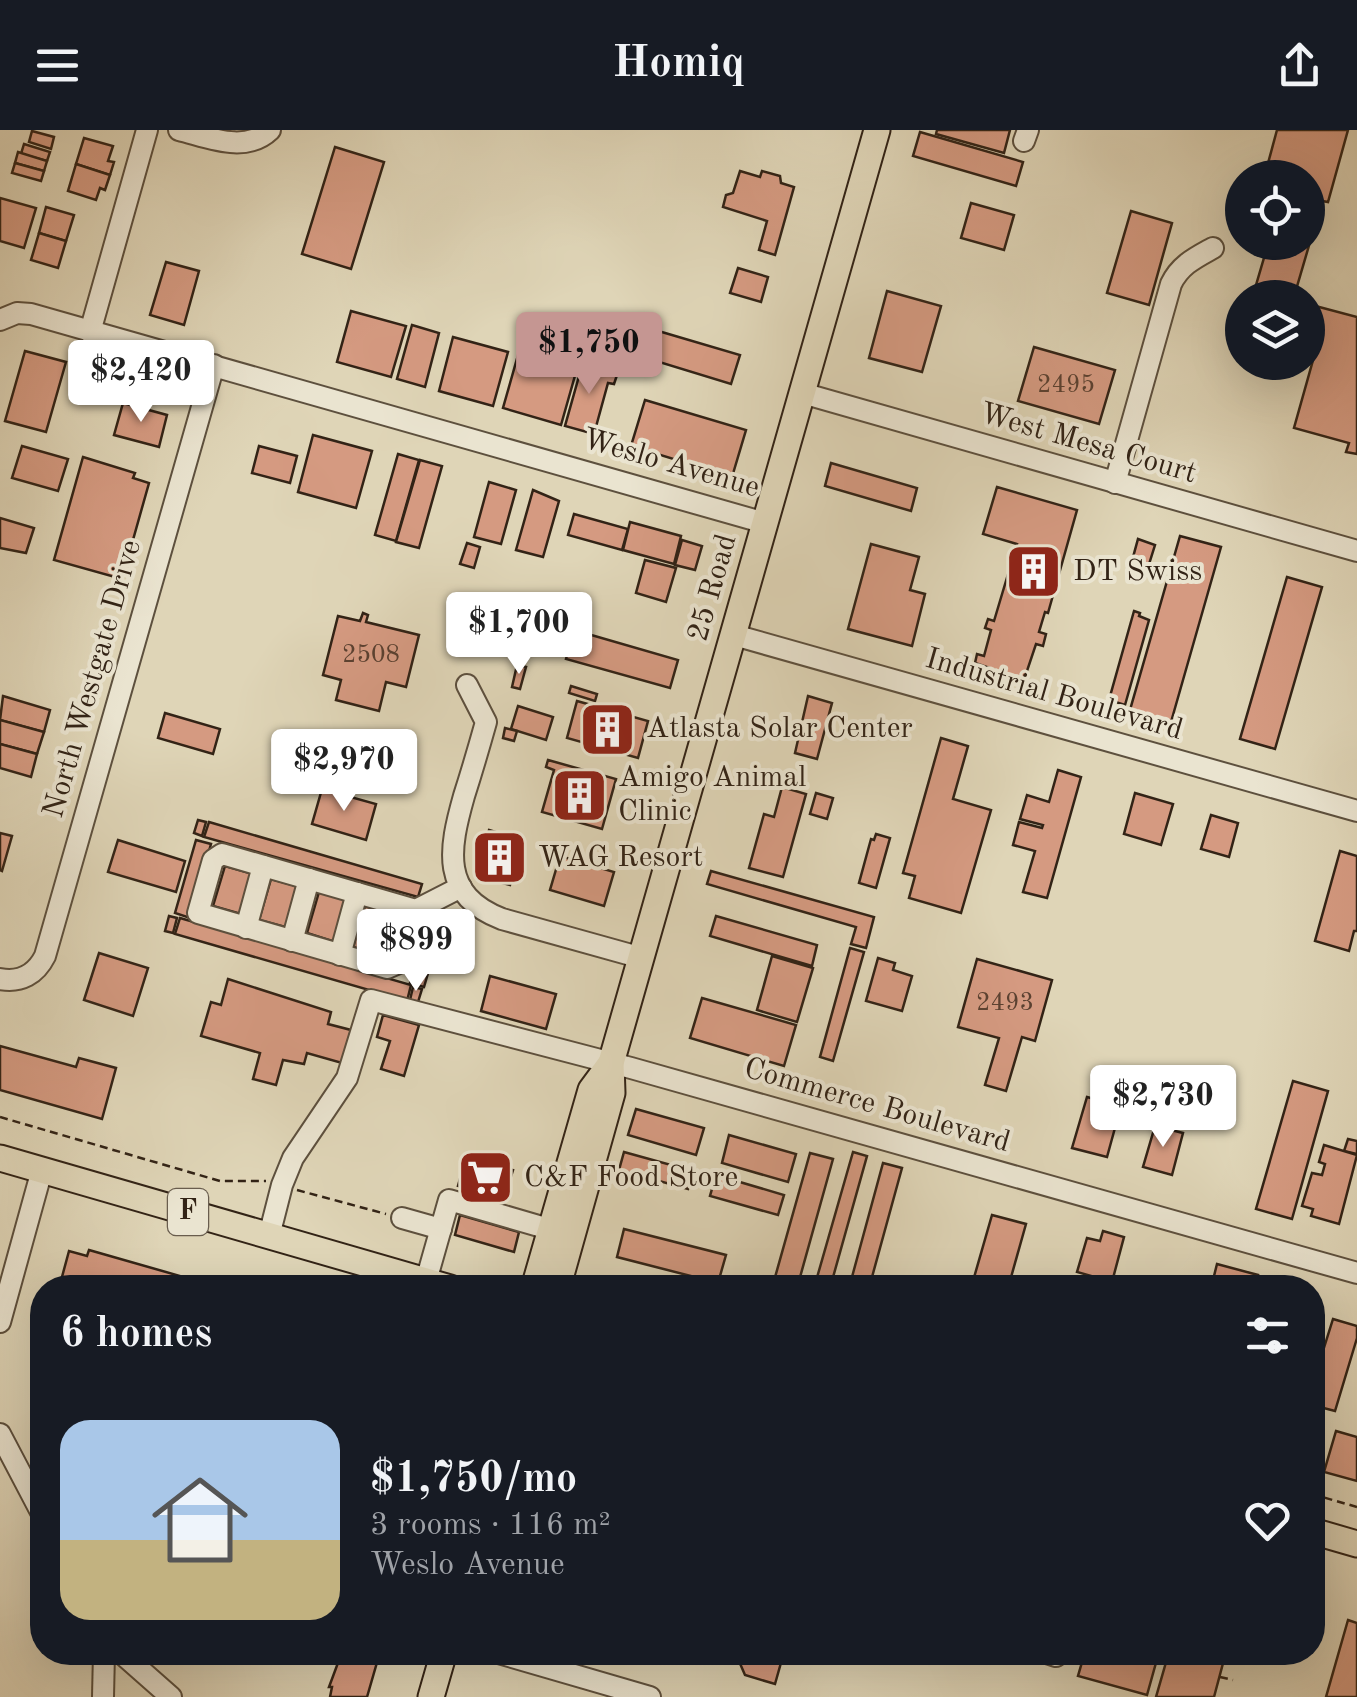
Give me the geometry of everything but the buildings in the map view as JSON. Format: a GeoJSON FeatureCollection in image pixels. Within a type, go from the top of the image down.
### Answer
{"type":"FeatureCollection","features":[{"type":"Feature","properties":{"kind":"main road","name":"25 Road"},"geometry":{"type":"LineString","coordinates":[[561,1275],[612,1093],[611,1063],[877,130]]}},
{"type":"Feature","properties":{"kind":"main road","name":"25 Road"},"geometry":{"type":"LineString","coordinates":[[538,1275],[592,1090],[611,1063]]}},
{"type":"Feature","properties":{"kind":"main road","name":"F"},"geometry":{"type":"LineString","coordinates":[[0,1158],[406,1275]]}},
{"type":"Feature","properties":{"kind":"main road"},"geometry":{"type":"LineString","coordinates":[[1325,1538],[1357,1544]]}},
{"type":"Feature","properties":{"kind":"main road"},"geometry":{"type":"LineString","coordinates":[[431,1697],[440,1665]]}},
{"type":"Feature","properties":{"kind":"street"},"geometry":{"type":"LineString","coordinates":[[90,332],[147,130]]}},
{"type":"Feature","properties":{"kind":"street"},"geometry":{"type":"LineString","coordinates":[[178,130],[244,143],[261,138],[270,130]]}},
{"type":"Feature","properties":{"kind":"street"},"geometry":{"type":"LineString","coordinates":[[1115,483],[1170,284],[1186,263],[1213,248]]}},
{"type":"Feature","properties":{"kind":"street","name":"Weslo Avenue"},"geometry":{"type":"LineString","coordinates":[[2,318],[24,312],[765,522]]}},
{"type":"Feature","properties":{"kind":"street","name":"North Westgate Drive"},"geometry":{"type":"LineString","coordinates":[[0,979],[28,976],[46,956],[214,364]]}},
{"type":"Feature","properties":{"kind":"street","name":"West Mesa Court"},"geometry":{"type":"LineString","coordinates":[[802,393],[1357,551]]}},
{"type":"Feature","properties":{"kind":"street","name":"Industrial Boulevard"},"geometry":{"type":"LineString","coordinates":[[734,634],[1357,812]]}},
{"type":"Feature","properties":{"kind":"street"},"geometry":{"type":"LineString","coordinates":[[467,685],[486,722],[453,837],[453,868],[461,887],[491,914],[642,958]]}},
{"type":"Feature","properties":{"kind":"street"},"geometry":{"type":"LineString","coordinates":[[416,910],[401,962],[387,968],[198,913],[213,860],[222,854],[416,910],[461,887]]}},
{"type":"Feature","properties":{"kind":"street"},"geometry":{"type":"LineString","coordinates":[[246,928],[263,866]]}},
{"type":"Feature","properties":{"kind":"street"},"geometry":{"type":"LineString","coordinates":[[292,941],[309,879]]}},
{"type":"Feature","properties":{"kind":"street"},"geometry":{"type":"LineString","coordinates":[[340,955],[357,893]]}},
{"type":"Feature","properties":{"kind":"street","name":"Commerce Boulevard"},"geometry":{"type":"LineString","coordinates":[[282,1185],[294,1158],[347,1078],[372,1000],[611,1063],[1357,1273]]}},
{"type":"Feature","properties":{"kind":"street"},"geometry":{"type":"LineString","coordinates":[[0,1330],[42,1170]]}},
{"type":"Feature","properties":{"kind":"street"},"geometry":{"type":"LineString","coordinates":[[269,1236],[282,1185]]}},
{"type":"Feature","properties":{"kind":"street"},"geometry":{"type":"LineString","coordinates":[[438,1275],[441,1229],[449,1200],[550,1229]]}},
{"type":"Feature","properties":{"kind":"street"},"geometry":{"type":"LineString","coordinates":[[402,1218],[441,1229]]}},
{"type":"Feature","properties":{"kind":"street"},"geometry":{"type":"LineString","coordinates":[[0,1416],[2,1448],[30,1478]]}},
{"type":"Feature","properties":{"kind":"street"},"geometry":{"type":"LineString","coordinates":[[103,1697],[104,1665]]}},
{"type":"Feature","properties":{"kind":"street"},"geometry":{"type":"LineString","coordinates":[[134,1665],[170,1697]]}},
{"type":"Feature","properties":{"kind":"street"},"geometry":{"type":"LineString","coordinates":[[540,1665],[650,1697]]}},
{"type":"Feature","properties":{"kind":"path"},"geometry":{"type":"LineString","coordinates":[[0,1117],[220,1182],[270,1181],[402,1218]]}},
{"type":"Feature","properties":{"kind":"path"},"geometry":{"type":"LineString","coordinates":[[1325,1498],[1357,1507]]}},
{"type":"Feature","properties":{"kind":"path"},"geometry":{"type":"LineString","coordinates":[[1220,1677],[1233,1680]]}},
{"type":"Feature","properties":{"kind":"place","name":"DT Swiss"},"geometry":{"type":"Point","coordinates":[1034,572]}},
{"type":"Feature","properties":{"kind":"place","name":"Atlasta Solar Center"},"geometry":{"type":"Point","coordinates":[607,729]}},
{"type":"Feature","properties":{"kind":"place","name":"Amigo Animal Clinic"},"geometry":{"type":"Point","coordinates":[579,795]}},
{"type":"Feature","properties":{"kind":"place","name":"WAG Resort"},"geometry":{"type":"Point","coordinates":[499,858]}},
{"type":"Feature","properties":{"kind":"place","name":"C&F Food Store"},"geometry":{"type":"Point","coordinates":[485,1178]}}]}
